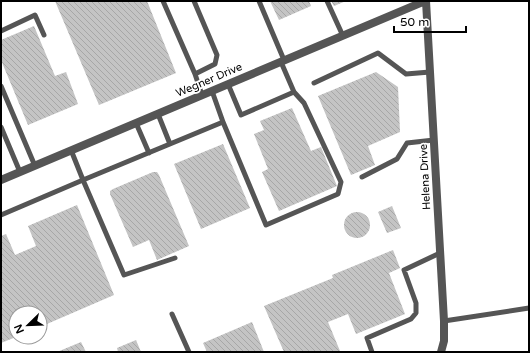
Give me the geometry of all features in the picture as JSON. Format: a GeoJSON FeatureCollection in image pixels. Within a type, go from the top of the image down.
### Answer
{"type":"FeatureCollection","features":[{"type":"Feature","properties":{"kind":"street","name":"Wegner Drive"},"geometry":{"type":"LineString","coordinates":[[1,180],[425,1]]}},
{"type":"Feature","properties":{"kind":"street","name":"Helena Drive"},"geometry":{"type":"LineString","coordinates":[[425,1],[444,321],[444,341],[441,352]]}},
{"type":"Feature","properties":{"kind":"lane"},"geometry":{"type":"LineString","coordinates":[[163,1],[195,74],[202,95]]}},
{"type":"Feature","properties":{"kind":"lane"},"geometry":{"type":"LineString","coordinates":[[194,1],[217,55],[215,64],[195,74]]}},
{"type":"Feature","properties":{"kind":"lane"},"geometry":{"type":"LineString","coordinates":[[212,91],[223,122],[266,225],[338,194],[341,182],[304,103],[294,92],[259,1]]}},
{"type":"Feature","properties":{"kind":"lane"},"geometry":{"type":"LineString","coordinates":[[328,1],[343,36]]}},
{"type":"Feature","properties":{"kind":"lane"},"geometry":{"type":"LineString","coordinates":[[1,31],[35,15],[44,35]]}},
{"type":"Feature","properties":{"kind":"lane"},"geometry":{"type":"LineString","coordinates":[[314,83],[378,53],[406,74],[430,72]]}},
{"type":"Feature","properties":{"kind":"lane"},"geometry":{"type":"LineString","coordinates":[[228,84],[241,115],[294,92]]}},
{"type":"Feature","properties":{"kind":"lane"},"geometry":{"type":"LineString","coordinates":[[1,86],[35,166]]}},
{"type":"Feature","properties":{"kind":"lane"},"geometry":{"type":"LineString","coordinates":[[158,114],[170,144]]}},
{"type":"Feature","properties":{"kind":"lane"},"geometry":{"type":"LineString","coordinates":[[1,215],[223,122]]}},
{"type":"Feature","properties":{"kind":"lane"},"geometry":{"type":"LineString","coordinates":[[136,123],[149,153]]}},
{"type":"Feature","properties":{"kind":"lane"},"geometry":{"type":"LineString","coordinates":[[1,127],[20,172]]}},
{"type":"Feature","properties":{"kind":"lane"},"geometry":{"type":"LineString","coordinates":[[362,177],[397,159],[408,142],[434,140]]}},
{"type":"Feature","properties":{"kind":"lane"},"geometry":{"type":"LineString","coordinates":[[71,150],[124,276],[175,258]]}},
{"type":"Feature","properties":{"kind":"lane"},"geometry":{"type":"LineString","coordinates":[[372,352],[366,338],[411,319],[416,313],[416,303],[404,270],[440,252]]}},
{"type":"Feature","properties":{"kind":"lane"},"geometry":{"type":"LineString","coordinates":[[444,321],[529,308]]}},
{"type":"Feature","properties":{"kind":"lane"},"geometry":{"type":"LineString","coordinates":[[172,314],[189,352]]}},
{"type":"Feature","properties":{"kind":"building"},"geometry":{"type":"Polygon","coordinates":[[[55,1],[147,1],[176,73],[99,105],[55,1]]]}},
{"type":"Feature","properties":{"kind":"building"},"geometry":{"type":"Polygon","coordinates":[[[270,1],[309,1],[311,6],[279,20],[270,1]]]}},
{"type":"Feature","properties":{"kind":"building"},"geometry":{"type":"Polygon","coordinates":[[[331,1],[346,1],[334,6],[331,1]]]}},
{"type":"Feature","properties":{"kind":"building"},"geometry":{"type":"Polygon","coordinates":[[[34,26],[55,76],[66,72],[78,104],[28,125],[1,60],[1,40],[34,26]]]}},
{"type":"Feature","properties":{"kind":"building"},"geometry":{"type":"Polygon","coordinates":[[[376,72],[398,87],[400,132],[368,146],[375,165],[351,175],[318,96],[376,72]]]}},
{"type":"Feature","properties":{"kind":"building"},"geometry":{"type":"Polygon","coordinates":[[[292,108],[311,151],[321,147],[337,186],[279,211],[262,172],[268,169],[254,134],[264,130],[260,121],[292,108]]]}},
{"type":"Feature","properties":{"kind":"building"},"geometry":{"type":"Polygon","coordinates":[[[223,144],[250,208],[201,229],[174,164],[223,144]]]}},
{"type":"Feature","properties":{"kind":"building"},"geometry":{"type":"Polygon","coordinates":[[[153,172],[157,172],[159,175],[189,246],[157,260],[149,240],[133,247],[110,194],[110,191],[113,189],[153,172]]]}},
{"type":"Feature","properties":{"kind":"building"},"geometry":{"type":"Polygon","coordinates":[[[77,205],[114,295],[48,324],[48,305],[8,305],[8,340],[1,343],[1,236],[6,234],[15,255],[36,246],[28,226],[77,205]]]}},
{"type":"Feature","properties":{"kind":"building"},"geometry":{"type":"Polygon","coordinates":[[[392,206],[401,228],[387,233],[378,212],[392,206]]]}},
{"type":"Feature","properties":{"kind":"building"},"geometry":{"type":"Polygon","coordinates":[[[357,212],[366,216],[370,225],[366,234],[357,238],[348,234],[344,225],[348,216],[357,212]]]}},
{"type":"Feature","properties":{"kind":"building"},"geometry":{"type":"Polygon","coordinates":[[[393,250],[400,268],[389,273],[405,314],[356,334],[348,314],[328,322],[340,351],[284,352],[264,306],[333,278],[332,275],[393,250]]]}},
{"type":"Feature","properties":{"kind":"building"},"geometry":{"type":"Polygon","coordinates":[[[252,322],[264,352],[207,352],[203,343],[252,322]]]}},
{"type":"Feature","properties":{"kind":"building"},"geometry":{"type":"Polygon","coordinates":[[[136,340],[141,352],[118,352],[117,348],[136,340]]]}},
{"type":"Feature","properties":{"kind":"building"},"geometry":{"type":"Polygon","coordinates":[[[81,342],[86,352],[57,352],[81,342]]]}}]}
